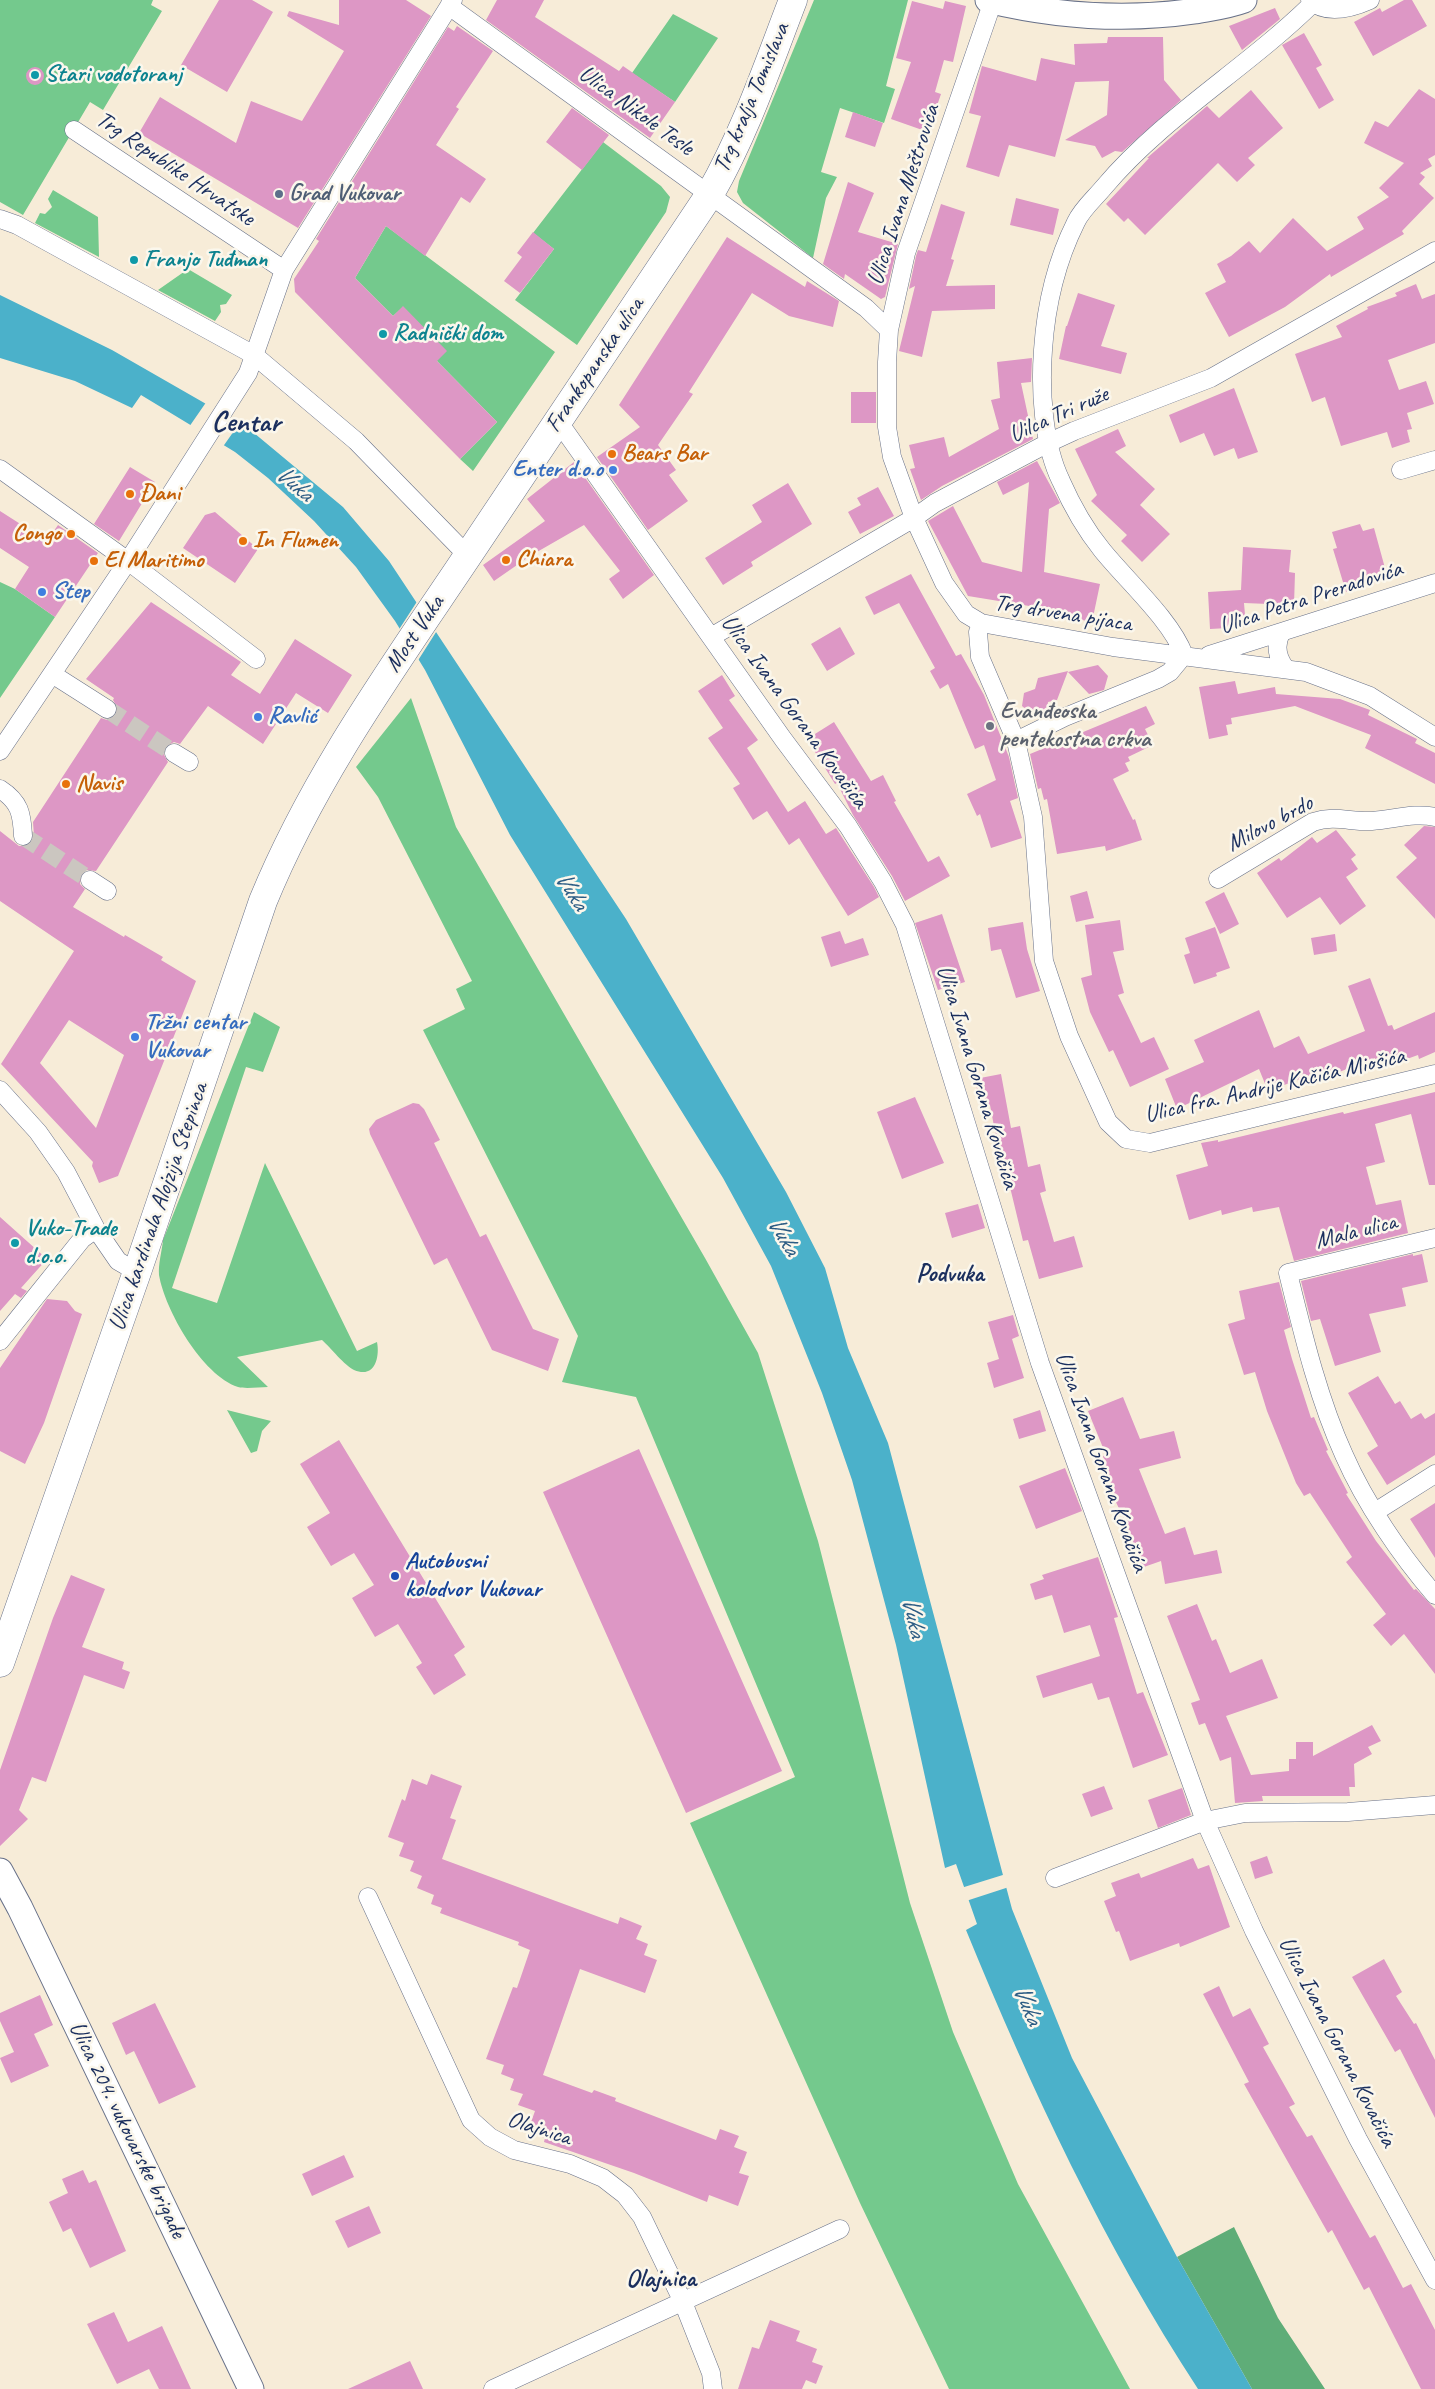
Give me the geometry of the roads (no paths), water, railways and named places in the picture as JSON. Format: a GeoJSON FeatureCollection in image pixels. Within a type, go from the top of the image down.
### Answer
{"type":"FeatureCollection","features":[{"type":"Feature","properties":{"kind":"main road","name":"Trg kralja Tomislava"},"geometry":{"type":"LineString","coordinates":[[710,194],[741,130],[793,0]]}},
{"type":"Feature","properties":{"kind":"main road","name":"Frankopanska ulica"},"geometry":{"type":"LineString","coordinates":[[447,586],[710,194]]}},
{"type":"Feature","properties":{"kind":"main road","name":"Most Vuka"},"geometry":{"type":"LineString","coordinates":[[382,682],[447,586]]}},
{"type":"Feature","properties":{"kind":"main road","name":"Ulica kardinala Alojzija Stepinca"},"geometry":{"type":"LineString","coordinates":[[0,1663],[137,1272],[263,901],[283,852],[326,774],[382,682]]}},
{"type":"Feature","properties":{"kind":"street"},"geometry":{"type":"LineString","coordinates":[[991,1],[1066,13],[1156,16],[1210,8],[1244,0]]}},
{"type":"Feature","properties":{"kind":"street"},"geometry":{"type":"LineString","coordinates":[[1016,741],[1158,678],[1192,657],[1102,550],[1083,524],[1060,479],[1048,443],[1041,369],[1045,318],[1055,272],[1077,220],[1122,166],[1201,97],[1284,31],[1312,1],[1323,8],[1346,9],[1370,0]]}},
{"type":"Feature","properties":{"kind":"street","name":"Ulica Ivana Meštrovića"},"geometry":{"type":"LineString","coordinates":[[981,623],[966,614],[948,590],[914,518],[892,457],[887,427],[889,330],[906,253],[991,1]]}},
{"type":"Feature","properties":{"kind":"street","name":"Ulica Nikole Tesle"},"geometry":{"type":"LineString","coordinates":[[451,3],[866,308],[889,330]]}},
{"type":"Feature","properties":{"kind":"street"},"geometry":{"type":"LineString","coordinates":[[0,751],[128,561],[187,465],[248,373],[284,270],[451,3]]}},
{"type":"Feature","properties":{"kind":"street","name":"Trg Republike Hrvatske"},"geometry":{"type":"LineString","coordinates":[[74,130],[284,270]]}},
{"type":"Feature","properties":{"kind":"street"},"geometry":{"type":"LineString","coordinates":[[0,219],[17,225],[254,356],[356,441],[468,556]]}},
{"type":"Feature","properties":{"kind":"street","name":"Uilca Tri ruže"},"geometry":{"type":"LineString","coordinates":[[711,637],[914,518],[935,503],[1074,430],[1211,378],[1435,251]]}},
{"type":"Feature","properties":{"kind":"street","name":"Ulica Ivana Gorana Kovačića"},"geometry":{"type":"LineString","coordinates":[[558,421],[783,739],[848,826],[883,882],[905,925],[1040,1363],[1205,1821],[1258,1939],[1358,2139],[1435,2280]]}},
{"type":"Feature","properties":{"kind":"street"},"geometry":{"type":"LineString","coordinates":[[1402,470],[1435,460]]}},
{"type":"Feature","properties":{"kind":"street"},"geometry":{"type":"LineString","coordinates":[[0,469],[128,561],[256,659]]}},
{"type":"Feature","properties":{"kind":"street","name":"Ulica Petra Preradovića"},"geometry":{"type":"LineString","coordinates":[[1192,657],[1281,633],[1435,583]]}},
{"type":"Feature","properties":{"kind":"street","name":"Trg drvena pijaca"},"geometry":{"type":"LineString","coordinates":[[1016,741],[980,657],[978,638],[981,623],[1113,647],[1306,672],[1370,696],[1435,737]]}},
{"type":"Feature","properties":{"kind":"street"},"geometry":{"type":"LineString","coordinates":[[1281,633],[1278,651],[1279,658],[1286,668]]}},
{"type":"Feature","properties":{"kind":"street"},"geometry":{"type":"LineString","coordinates":[[52,674],[107,709]]}},
{"type":"Feature","properties":{"kind":"street","name":"Ulica fra. Andrije Kačića Miošića"},"geometry":{"type":"LineString","coordinates":[[1016,741],[1033,817],[1044,962],[1069,1036],[1084,1072],[1108,1122],[1126,1139],[1150,1143],[1435,1074]]}},
{"type":"Feature","properties":{"kind":"street"},"geometry":{"type":"LineString","coordinates":[[0,789],[8,794],[22,814],[23,836]]}},
{"type":"Feature","properties":{"kind":"street","name":"Milovo brdo"},"geometry":{"type":"LineString","coordinates":[[1218,879],[1313,822],[1327,817],[1371,821],[1424,814],[1435,817]]}},
{"type":"Feature","properties":{"kind":"street"},"geometry":{"type":"LineString","coordinates":[[90,880],[106,890]]}},
{"type":"Feature","properties":{"kind":"street"},"geometry":{"type":"LineString","coordinates":[[0,1090],[38,1132],[66,1172],[96,1229],[118,1262],[137,1272]]}},
{"type":"Feature","properties":{"kind":"street"},"geometry":{"type":"LineString","coordinates":[[0,1342],[82,1239],[96,1229]]}},
{"type":"Feature","properties":{"kind":"street","name":"Mala ulica"},"geometry":{"type":"LineString","coordinates":[[1375,1512],[1344,1456],[1326,1409],[1303,1336],[1288,1273],[1435,1238]]}},
{"type":"Feature","properties":{"kind":"street"},"geometry":{"type":"LineString","coordinates":[[1435,1474],[1375,1512],[1420,1578],[1435,1595]]}},
{"type":"Feature","properties":{"kind":"street"},"geometry":{"type":"LineString","coordinates":[[1055,1878],[1205,1821],[1245,1813],[1348,1812],[1435,1805]]}},
{"type":"Feature","properties":{"kind":"street","name":"Ulica 204. vukovarske brigade"},"geometry":{"type":"LineString","coordinates":[[0,1871],[20,1908],[251,2389]]}},
{"type":"Feature","properties":{"kind":"street","name":"Olajnica"},"geometry":{"type":"LineString","coordinates":[[368,1896],[471,2120],[490,2137],[514,2150],[570,2164],[603,2178],[625,2195],[642,2217],[683,2302],[711,2373],[713,2389]]}},
{"type":"Feature","properties":{"kind":"street"},"geometry":{"type":"LineString","coordinates":[[493,2389],[840,2229]]}},
{"type":"Feature","properties":{"kind":"water","name":"Vuka"},"geometry":{"type":"Polygon","coordinates":[[[0,295],[112,350],[248,428],[343,507],[389,561],[626,919],[786,1192],[825,1268],[848,1348],[888,1443],[1012,1909],[1072,2058],[1177,2257],[1252,2389],[1198,2389],[1131,2279],[1100,2222],[1043,2107],[1016,2049],[966,1930],[977,1924],[956,1864],[945,1868],[896,1645],[852,1480],[822,1393],[771,1266],[723,1178],[510,835],[425,670],[395,621],[356,567],[314,521],[268,478],[235,452],[141,395],[132,408],[75,381],[0,358],[0,295]]]}},
{"type":"Feature","properties":{"kind":"tunnel"},"geometry":{"type":"LineString","coordinates":[[107,709],[174,753]]}},
{"type":"Feature","properties":{"kind":"tunnel"},"geometry":{"type":"LineString","coordinates":[[23,836],[90,880]]}},
{"type":"Feature","properties":{"kind":"place","name":"Stari vodotoranj"},"geometry":{"type":"Point","coordinates":[35,75]}},
{"type":"Feature","properties":{"kind":"place","name":"Grad Vukovar"},"geometry":{"type":"Point","coordinates":[279,194]}},
{"type":"Feature","properties":{"kind":"place","name":"Franjo Tuđman"},"geometry":{"type":"Point","coordinates":[134,260]}},
{"type":"Feature","properties":{"kind":"place","name":"Radnički dom"},"geometry":{"type":"Point","coordinates":[383,334]}},
{"type":"Feature","properties":{"kind":"place","name":"Bears Bar"},"geometry":{"type":"Point","coordinates":[612,454]}},
{"type":"Feature","properties":{"kind":"place","name":"Enter d.o.o"},"geometry":{"type":"Point","coordinates":[613,470]}},
{"type":"Feature","properties":{"kind":"place","name":"Đani"},"geometry":{"type":"Point","coordinates":[130,494]}},
{"type":"Feature","properties":{"kind":"place","name":"Congo"},"geometry":{"type":"Point","coordinates":[71,534]}},
{"type":"Feature","properties":{"kind":"place","name":"In Flumen"},"geometry":{"type":"Point","coordinates":[243,541]}},
{"type":"Feature","properties":{"kind":"place","name":"Chiara"},"geometry":{"type":"Point","coordinates":[506,560]}},
{"type":"Feature","properties":{"kind":"place","name":"El Maritimo"},"geometry":{"type":"Point","coordinates":[94,561]}},
{"type":"Feature","properties":{"kind":"place","name":"Step"},"geometry":{"type":"Point","coordinates":[42,592]}},
{"type":"Feature","properties":{"kind":"place","name":"Ravlić"},"geometry":{"type":"Point","coordinates":[258,717]}},
{"type":"Feature","properties":{"kind":"place","name":"Evanđeoska pentekostna crkva"},"geometry":{"type":"Point","coordinates":[990,726]}},
{"type":"Feature","properties":{"kind":"place","name":"Navis"},"geometry":{"type":"Point","coordinates":[66,784]}},
{"type":"Feature","properties":{"kind":"place","name":"Tržni centar Vukovar"},"geometry":{"type":"Point","coordinates":[135,1037]}},
{"type":"Feature","properties":{"kind":"place","name":"Vuko-Trade d.o.o."},"geometry":{"type":"Point","coordinates":[15,1243]}},
{"type":"Feature","properties":{"kind":"place","name":"Autobusni kolodvor Vukovar"},"geometry":{"type":"Point","coordinates":[395,1576]}},
{"type":"Feature","properties":{"kind":"district","name":"Centar"},"geometry":{"type":"Point","coordinates":[246,423]}},
{"type":"Feature","properties":{"kind":"district","name":"Podvuka"},"geometry":{"type":"Point","coordinates":[950,1274]}},
{"type":"Feature","properties":{"kind":"district","name":"Olajnica"},"geometry":{"type":"Point","coordinates":[661,2279]}}]}
